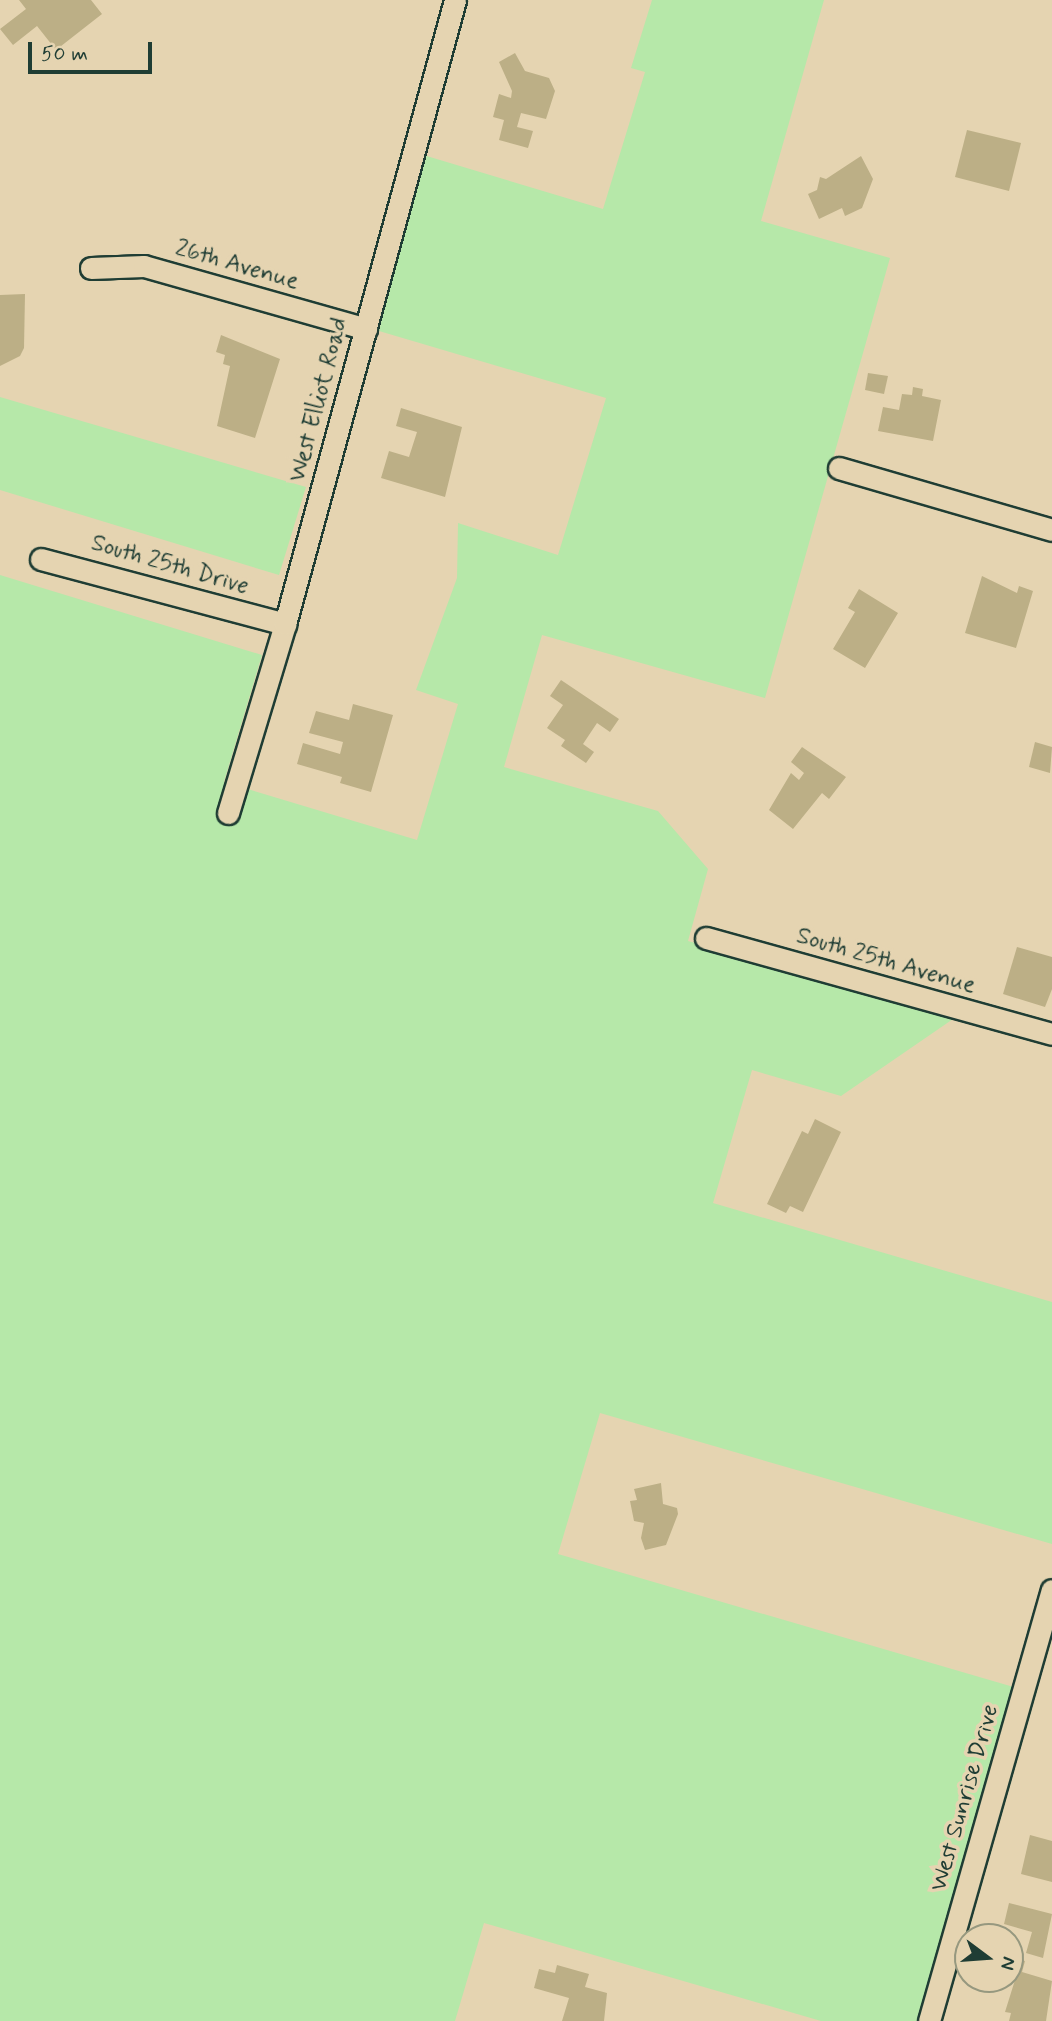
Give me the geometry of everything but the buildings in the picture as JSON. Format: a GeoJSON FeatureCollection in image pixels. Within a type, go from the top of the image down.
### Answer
{"type":"FeatureCollection","features":[{"type":"Feature","properties":{"kind":"street","name":"West Elliot Road"},"geometry":{"type":"LineString","coordinates":[[228,813],[285,624],[455,0]]}},
{"type":"Feature","properties":{"kind":"street","name":"26th Avenue"},"geometry":{"type":"LineString","coordinates":[[92,268],[144,266],[366,329]]}},
{"type":"Feature","properties":{"kind":"street"},"geometry":{"type":"LineString","coordinates":[[839,468],[1052,530]]}},
{"type":"Feature","properties":{"kind":"street","name":"South 25th Drive"},"geometry":{"type":"LineString","coordinates":[[41,559],[285,624]]}},
{"type":"Feature","properties":{"kind":"street","name":"South 25th Avenue"},"geometry":{"type":"LineString","coordinates":[[706,938],[1052,1034]]}},
{"type":"Feature","properties":{"kind":"street","name":"West Sunrise Drive"},"geometry":{"type":"LineString","coordinates":[[929,2021],[1052,1590]]}},
{"type":"Feature","properties":{"kind":"green space"},"geometry":{"type":"Polygon","coordinates":[[[652,0],[824,0],[761,221],[890,258],[765,698],[542,635],[504,767],[658,811],[708,869],[688,941],[956,1017],[841,1096],[752,1070],[713,1203],[1052,1302],[1052,1544],[600,1413],[558,1554],[1017,1688],[919,2021],[821,2021],[484,1923],[455,2021],[0,2021],[0,575],[262,655],[224,782],[417,840],[458,704],[416,690],[457,578],[458,523],[558,555],[606,398],[379,331],[420,154],[603,209],[645,72],[631,68],[652,0]]]}},
{"type":"Feature","properties":{"kind":"green space"},"geometry":{"type":"Polygon","coordinates":[[[0,397],[306,487],[279,575],[0,490],[0,397]]]}}]}
